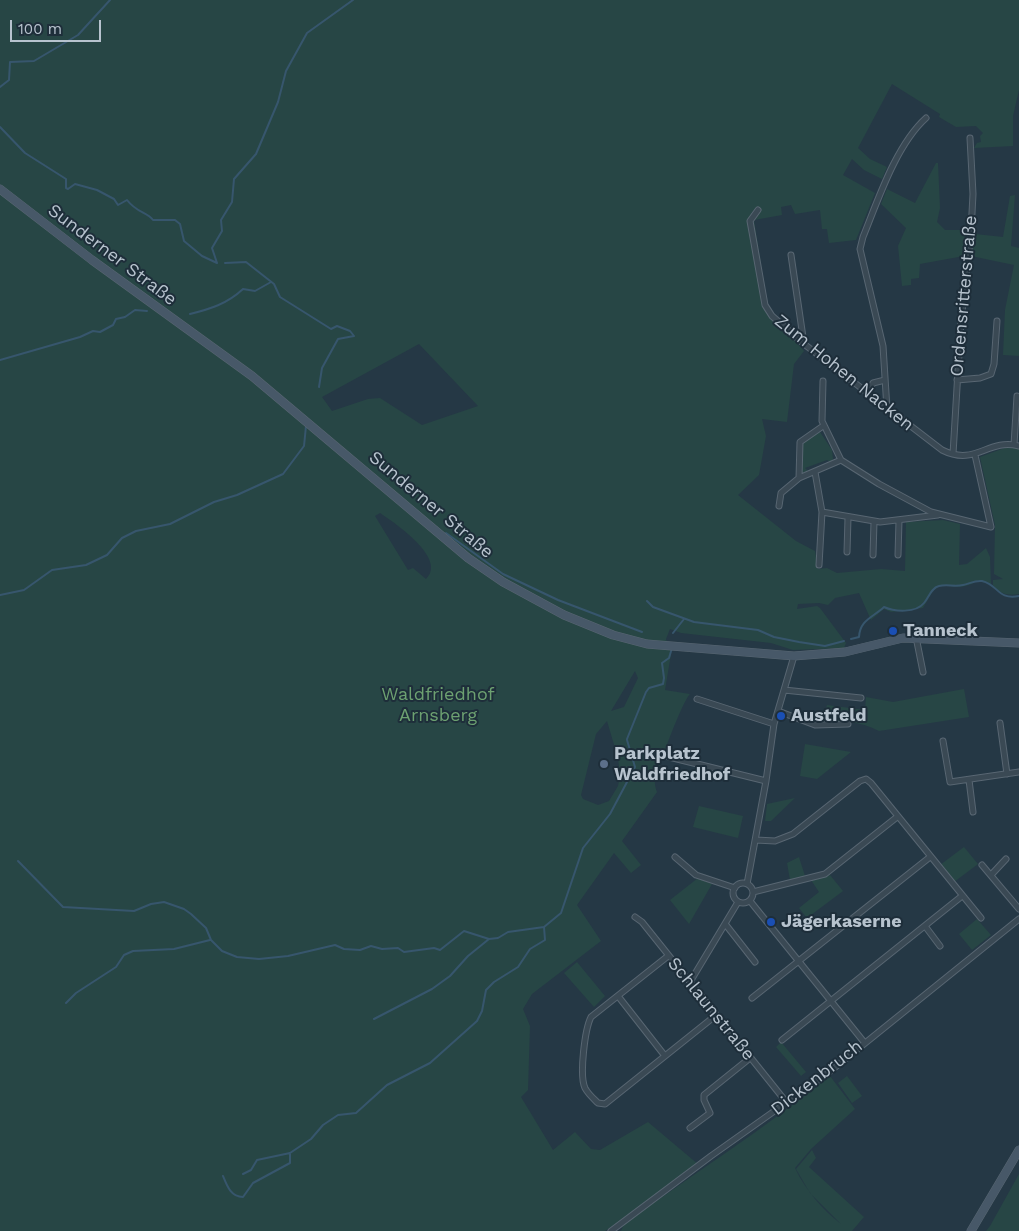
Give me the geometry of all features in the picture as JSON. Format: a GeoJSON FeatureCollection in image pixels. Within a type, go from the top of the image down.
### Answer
{"type":"FeatureCollection","features":[{"type":"Feature","properties":{"kind":"main road","name":"Sunderner Straße"},"geometry":{"type":"LineString","coordinates":[[0,189],[92,260],[252,376],[450,544],[503,582],[564,615],[593,628],[637,642],[794,656],[845,652],[896,639],[916,637],[1019,643]]}},
{"type":"Feature","properties":{"kind":"main road"},"geometry":{"type":"LineString","coordinates":[[971,1231],[1019,1150]]}},
{"type":"Feature","properties":{"kind":"street"},"geometry":{"type":"LineString","coordinates":[[887,409],[883,346],[862,261],[861,243],[896,162],[912,134],[926,118]]}},
{"type":"Feature","properties":{"kind":"street","name":"Ordensritterstraße"},"geometry":{"type":"LineString","coordinates":[[953,454],[957,380],[971,232],[973,194],[970,138]]}},
{"type":"Feature","properties":{"kind":"street","name":"Zum Hohen Nacken"},"geometry":{"type":"LineString","coordinates":[[758,210],[750,221],[765,306],[772,316],[804,344],[934,444],[953,454],[962,456],[975,455],[1000,444],[1016,446]]}},
{"type":"Feature","properties":{"kind":"street"},"geometry":{"type":"LineString","coordinates":[[791,255],[804,344]]}},
{"type":"Feature","properties":{"kind":"street"},"geometry":{"type":"LineString","coordinates":[[957,380],[980,378],[991,374],[993,370],[997,320]]}},
{"type":"Feature","properties":{"kind":"street"},"geometry":{"type":"LineString","coordinates":[[868,393],[873,383],[885,380]]}},
{"type":"Feature","properties":{"kind":"street"},"geometry":{"type":"LineString","coordinates":[[823,381],[820,408],[823,426],[841,460],[879,484],[938,515],[991,527],[975,455]]}},
{"type":"Feature","properties":{"kind":"street"},"geometry":{"type":"LineString","coordinates":[[1016,446],[1017,396]]}},
{"type":"Feature","properties":{"kind":"street"},"geometry":{"type":"LineString","coordinates":[[799,478],[800,442],[823,426]]}},
{"type":"Feature","properties":{"kind":"street"},"geometry":{"type":"LineString","coordinates":[[779,506],[781,493],[799,478],[841,460]]}},
{"type":"Feature","properties":{"kind":"street"},"geometry":{"type":"LineString","coordinates":[[815,472],[822,512],[820,565]]}},
{"type":"Feature","properties":{"kind":"street"},"geometry":{"type":"LineString","coordinates":[[822,512],[874,522],[899,521],[938,515]]}},
{"type":"Feature","properties":{"kind":"street"},"geometry":{"type":"LineString","coordinates":[[847,552],[848,518]]}},
{"type":"Feature","properties":{"kind":"street"},"geometry":{"type":"LineString","coordinates":[[898,555],[899,521]]}},
{"type":"Feature","properties":{"kind":"street"},"geometry":{"type":"LineString","coordinates":[[873,555],[874,522]]}},
{"type":"Feature","properties":{"kind":"street"},"geometry":{"type":"LineString","coordinates":[[916,637],[923,672]]}},
{"type":"Feature","properties":{"kind":"street"},"geometry":{"type":"LineString","coordinates":[[746,884],[756,840],[774,724],[794,656]]}},
{"type":"Feature","properties":{"kind":"street"},"geometry":{"type":"LineString","coordinates":[[784,690],[861,698]]}},
{"type":"Feature","properties":{"kind":"street"},"geometry":{"type":"LineString","coordinates":[[697,699],[774,724]]}},
{"type":"Feature","properties":{"kind":"street"},"geometry":{"type":"LineString","coordinates":[[778,712],[815,725],[848,724]]}},
{"type":"Feature","properties":{"kind":"street"},"geometry":{"type":"LineString","coordinates":[[1000,723],[1007,774]]}},
{"type":"Feature","properties":{"kind":"street"},"geometry":{"type":"LineString","coordinates":[[943,741],[950,782],[1019,772]]}},
{"type":"Feature","properties":{"kind":"street"},"geometry":{"type":"LineString","coordinates":[[668,757],[766,781]]}},
{"type":"Feature","properties":{"kind":"street"},"geometry":{"type":"LineString","coordinates":[[756,840],[775,841],[793,834],[863,780],[871,783],[980,918]]}},
{"type":"Feature","properties":{"kind":"street"},"geometry":{"type":"LineString","coordinates":[[969,780],[973,812]]}},
{"type":"Feature","properties":{"kind":"street"},"geometry":{"type":"LineString","coordinates":[[753,892],[825,874],[897,817]]}},
{"type":"Feature","properties":{"kind":"street"},"geometry":{"type":"LineString","coordinates":[[675,857],[696,875],[735,888]]}},
{"type":"Feature","properties":{"kind":"street"},"geometry":{"type":"LineString","coordinates":[[752,998],[930,857]]}},
{"type":"Feature","properties":{"kind":"street"},"geometry":{"type":"LineString","coordinates":[[991,875],[1006,858]]}},
{"type":"Feature","properties":{"kind":"street"},"geometry":{"type":"LineString","coordinates":[[982,865],[1019,909]]}},
{"type":"Feature","properties":{"kind":"street"},"geometry":{"type":"LineString","coordinates":[[750,901],[745,903],[738,902],[733,894],[735,888],[740,884],[746,884],[753,892]]}},
{"type":"Feature","properties":{"kind":"street"},"geometry":{"type":"LineString","coordinates":[[750,901],[753,892]]}},
{"type":"Feature","properties":{"kind":"street"},"geometry":{"type":"LineString","coordinates":[[782,1040],[962,896]]}},
{"type":"Feature","properties":{"kind":"street"},"geometry":{"type":"LineString","coordinates":[[750,901],[864,1042]]}},
{"type":"Feature","properties":{"kind":"street"},"geometry":{"type":"LineString","coordinates":[[690,982],[726,925],[738,902]]}},
{"type":"Feature","properties":{"kind":"street","name":"Schlaunstraße"},"geometry":{"type":"LineString","coordinates":[[634,917],[642,922],[715,1016],[787,1102]]}},
{"type":"Feature","properties":{"kind":"street","name":"Dickenbruch"},"geometry":{"type":"LineString","coordinates":[[611,1231],[828,1073],[864,1042],[1019,919]]}},
{"type":"Feature","properties":{"kind":"street"},"geometry":{"type":"LineString","coordinates":[[726,925],[756,962]]}},
{"type":"Feature","properties":{"kind":"street"},"geometry":{"type":"LineString","coordinates":[[925,926],[940,946]]}},
{"type":"Feature","properties":{"kind":"street"},"geometry":{"type":"LineString","coordinates":[[668,956],[594,1014],[587,1024],[583,1078],[587,1090],[598,1103],[605,1104],[715,1016]]}},
{"type":"Feature","properties":{"kind":"street"},"geometry":{"type":"LineString","coordinates":[[618,996],[665,1056]]}},
{"type":"Feature","properties":{"kind":"street"},"geometry":{"type":"LineString","coordinates":[[690,1128],[710,1113],[704,1100],[704,1095],[750,1058]]}},
{"type":"Feature","properties":{"kind":"green space","name":"Waldfriedhof Arnsberg"},"geometry":{"type":"Polygon","coordinates":[[[0,0],[1019,0],[1019,90],[1013,116],[1013,146],[974,148],[977,143],[981,142],[980,136],[983,133],[976,126],[956,127],[939,117],[940,114],[892,84],[858,148],[870,159],[887,167],[882,179],[864,170],[852,159],[843,175],[875,193],[856,240],[829,243],[827,229],[822,229],[820,210],[795,214],[791,205],[781,207],[782,215],[754,220],[768,309],[804,351],[794,364],[787,422],[762,419],[766,436],[759,475],[738,495],[796,541],[815,551],[818,569],[827,568],[837,573],[881,569],[905,571],[906,522],[943,520],[960,524],[959,565],[967,564],[986,548],[990,557],[991,584],[978,580],[965,586],[941,585],[933,591],[923,608],[891,612],[884,609],[871,620],[859,593],[835,598],[828,605],[819,603],[798,604],[797,609],[817,606],[820,608],[846,643],[844,648],[793,650],[771,643],[681,633],[670,629],[666,639],[671,654],[665,690],[690,694],[676,722],[659,766],[655,784],[657,792],[622,841],[641,865],[631,873],[614,853],[577,905],[601,941],[532,994],[523,1009],[530,1026],[528,1090],[521,1097],[553,1150],[575,1132],[591,1149],[600,1150],[648,1122],[699,1165],[605,1231],[0,1231],[0,0]],[[419,344],[322,397],[332,411],[368,399],[380,398],[422,425],[478,406],[419,344]],[[380,513],[375,516],[408,570],[413,568],[426,579],[431,571],[430,562],[417,542],[380,513]],[[635,671],[611,711],[624,707],[638,678],[635,671]],[[607,721],[596,734],[581,795],[583,799],[598,805],[609,801],[618,786],[620,776],[618,758],[607,721]]]}},
{"type":"Feature","properties":{"kind":"green space"},"geometry":{"type":"Polygon","coordinates":[[[936,163],[938,163],[940,208],[937,222],[945,230],[967,230],[964,256],[920,264],[919,278],[911,279],[911,285],[902,286],[898,246],[906,228],[881,204],[887,189],[915,203],[936,163]]]}},
{"type":"Feature","properties":{"kind":"green space"},"geometry":{"type":"Polygon","coordinates":[[[1015,195],[1011,246],[1019,248],[1019,356],[1003,355],[1005,310],[1014,265],[971,256],[975,234],[1003,237],[1010,196],[1015,195]]]}},
{"type":"Feature","properties":{"kind":"green space"},"geometry":{"type":"Polygon","coordinates":[[[820,432],[832,450],[833,459],[831,462],[827,460],[805,468],[809,472],[801,473],[802,443],[820,432]]]}},
{"type":"Feature","properties":{"kind":"green space"},"geometry":{"type":"Polygon","coordinates":[[[1010,446],[1019,448],[1019,594],[1011,595],[1004,594],[993,585],[993,580],[1003,579],[994,574],[995,525],[980,457],[1010,446]]]}},
{"type":"Feature","properties":{"kind":"green space"},"geometry":{"type":"Polygon","coordinates":[[[964,689],[969,717],[879,731],[858,723],[823,721],[827,705],[865,710],[866,697],[893,702],[964,689]]]}},
{"type":"Feature","properties":{"kind":"green space"},"geometry":{"type":"Polygon","coordinates":[[[805,744],[851,752],[817,779],[800,776],[805,744]]]}},
{"type":"Feature","properties":{"kind":"green space"},"geometry":{"type":"Polygon","coordinates":[[[795,798],[771,821],[765,821],[767,804],[795,798]]]}},
{"type":"Feature","properties":{"kind":"green space"},"geometry":{"type":"Polygon","coordinates":[[[699,806],[743,816],[738,838],[693,827],[699,806]]]}},
{"type":"Feature","properties":{"kind":"green space"},"geometry":{"type":"Polygon","coordinates":[[[964,847],[978,864],[954,882],[940,865],[964,847]]]}},
{"type":"Feature","properties":{"kind":"green space"},"geometry":{"type":"Polygon","coordinates":[[[799,857],[805,876],[790,880],[787,863],[799,857]]]}},
{"type":"Feature","properties":{"kind":"green space"},"geometry":{"type":"Polygon","coordinates":[[[830,875],[843,891],[807,918],[799,908],[819,892],[811,880],[830,875]]]}},
{"type":"Feature","properties":{"kind":"green space"},"geometry":{"type":"Polygon","coordinates":[[[698,878],[712,884],[689,924],[670,900],[698,878]]]}},
{"type":"Feature","properties":{"kind":"green space"},"geometry":{"type":"Polygon","coordinates":[[[977,919],[991,935],[972,950],[959,934],[977,919]]]}},
{"type":"Feature","properties":{"kind":"green space"},"geometry":{"type":"Polygon","coordinates":[[[577,962],[605,996],[594,1007],[564,973],[577,962]]]}},
{"type":"Feature","properties":{"kind":"green space"},"geometry":{"type":"Polygon","coordinates":[[[781,1042],[806,1072],[801,1076],[776,1047],[781,1042]]]}},
{"type":"Feature","properties":{"kind":"green space"},"geometry":{"type":"Polygon","coordinates":[[[830,1076],[855,1109],[811,1149],[795,1168],[809,1192],[796,1169],[812,1150],[816,1158],[809,1167],[864,1217],[852,1231],[621,1231],[624,1224],[754,1133],[830,1076]],[[811,1194],[827,1212],[841,1224],[811,1194]]]}},
{"type":"Feature","properties":{"kind":"green space"},"geometry":{"type":"Polygon","coordinates":[[[847,1076],[862,1096],[852,1103],[838,1083],[847,1076]]]}},
{"type":"Feature","properties":{"kind":"green space"},"geometry":{"type":"Polygon","coordinates":[[[1019,1174],[1019,1231],[986,1231],[990,1226],[1019,1174]]]}},
{"type":"Feature","properties":{"kind":"waterway"},"geometry":{"type":"LineString","coordinates":[[0,87],[9,80],[10,62],[34,61],[78,35],[110,0]]}},
{"type":"Feature","properties":{"kind":"waterway"},"geometry":{"type":"LineString","coordinates":[[217,263],[212,248],[222,231],[221,220],[232,202],[234,179],[256,154],[278,102],[286,71],[307,33],[353,0]]}},
{"type":"Feature","properties":{"kind":"waterway"},"geometry":{"type":"LineString","coordinates":[[0,127],[25,153],[66,179],[66,188],[68,189],[75,184],[97,190],[114,199],[118,205],[127,200],[153,220],[175,220],[180,224],[184,241],[202,256],[217,263]]}},
{"type":"Feature","properties":{"kind":"waterway"},"geometry":{"type":"LineString","coordinates":[[225,263],[246,262],[274,284],[280,297],[331,329],[337,326],[350,331],[354,336],[338,339],[322,368],[319,387]]}},
{"type":"Feature","properties":{"kind":"waterway"},"geometry":{"type":"LineString","coordinates":[[190,314],[231,299],[243,289],[255,291],[271,282]]}},
{"type":"Feature","properties":{"kind":"waterway"},"geometry":{"type":"LineString","coordinates":[[0,360],[80,337],[93,331],[100,332],[113,325],[116,319],[125,317],[135,310],[147,311]]}},
{"type":"Feature","properties":{"kind":"waterway"},"geometry":{"type":"LineString","coordinates":[[0,595],[24,590],[52,570],[86,565],[107,555],[122,538],[136,531],[170,524],[214,502],[237,495],[283,474],[304,446],[306,426]]}},
{"type":"Feature","properties":{"kind":"waterway"},"geometry":{"type":"LineString","coordinates":[[446,533],[503,574],[558,600],[642,632]]}},
{"type":"Feature","properties":{"kind":"waterway"},"geometry":{"type":"LineString","coordinates":[[851,639],[859,637],[864,623],[884,607],[899,611],[916,609],[939,586],[960,586],[982,581],[1006,596],[1019,596]]}},
{"type":"Feature","properties":{"kind":"waterway"},"geometry":{"type":"LineString","coordinates":[[647,601],[653,607],[694,622],[758,630],[774,637],[825,646],[844,641]]}},
{"type":"Feature","properties":{"kind":"waterway"},"geometry":{"type":"LineString","coordinates":[[673,633],[684,619]]}},
{"type":"Feature","properties":{"kind":"waterway"},"geometry":{"type":"LineString","coordinates":[[627,739],[646,692],[649,688],[663,684],[662,663],[669,658],[672,648]]}},
{"type":"Feature","properties":{"kind":"waterway"},"geometry":{"type":"LineString","coordinates":[[18,861],[63,907],[134,911],[151,904],[164,902],[184,909],[191,914],[206,928],[211,940],[222,951],[237,957],[259,959],[288,956],[335,945],[344,949],[360,950],[371,946],[382,949],[398,948],[404,952],[434,948],[440,950],[464,931],[489,939],[498,938],[508,932],[544,927],[561,913],[583,848],[610,814],[635,767],[627,740]]}},
{"type":"Feature","properties":{"kind":"waterway"},"geometry":{"type":"LineString","coordinates":[[243,1174],[251,1170],[257,1160],[290,1153],[311,1139],[323,1125],[338,1115],[356,1113],[387,1085],[430,1063],[477,1021],[482,1011],[486,990],[494,982],[518,967],[530,949],[545,940],[544,927]]}},
{"type":"Feature","properties":{"kind":"waterway"},"geometry":{"type":"LineString","coordinates":[[374,1019],[432,989],[450,976],[468,956],[489,939]]}},
{"type":"Feature","properties":{"kind":"waterway"},"geometry":{"type":"LineString","coordinates":[[66,1003],[76,993],[116,967],[124,955],[133,951],[174,949],[210,940]]}},
{"type":"Feature","properties":{"kind":"waterway"},"geometry":{"type":"LineString","coordinates":[[223,1176],[232,1193],[243,1197],[253,1183],[290,1163],[290,1154]]}},
{"type":"Feature","properties":{"kind":"place","name":"Tanneck"},"geometry":{"type":"Point","coordinates":[893,631]}},
{"type":"Feature","properties":{"kind":"place","name":"Austfeld"},"geometry":{"type":"Point","coordinates":[781,716]}},
{"type":"Feature","properties":{"kind":"place","name":"Parkplatz Waldfriedhof"},"geometry":{"type":"Point","coordinates":[604,764]}},
{"type":"Feature","properties":{"kind":"place","name":"Jägerkaserne"},"geometry":{"type":"Point","coordinates":[771,922]}}]}
